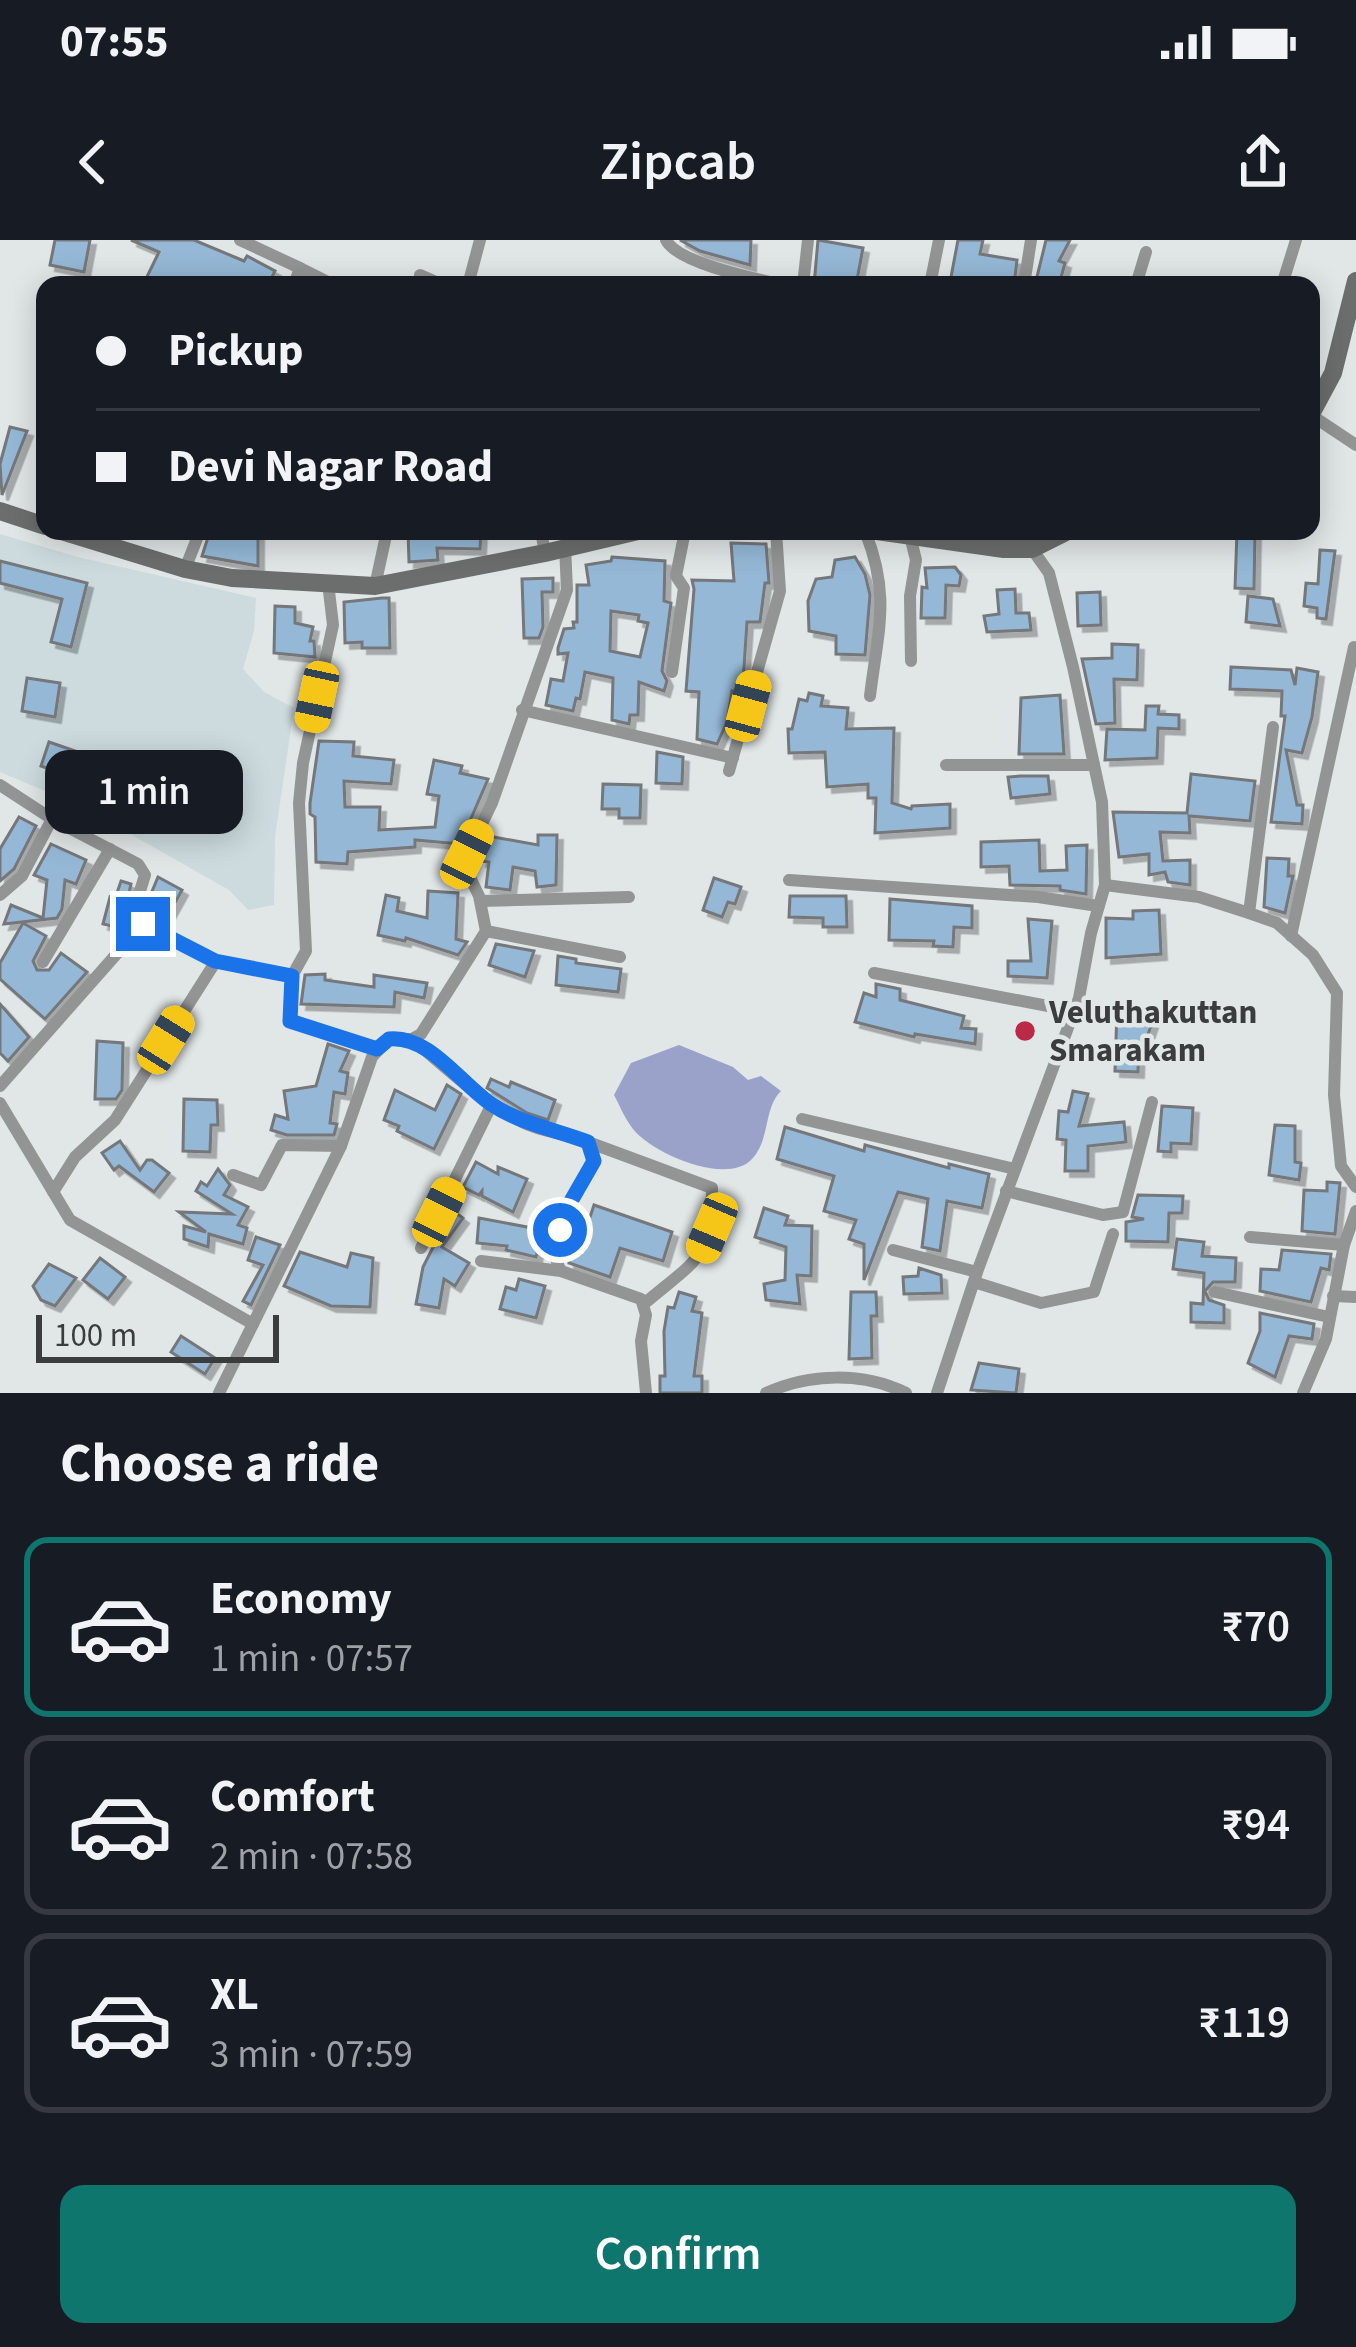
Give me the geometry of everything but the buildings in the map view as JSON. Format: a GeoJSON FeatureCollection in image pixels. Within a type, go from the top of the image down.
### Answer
{"type":"FeatureCollection","features":[{"type":"Feature","properties":{"kind":"main road"},"geometry":{"type":"LineString","coordinates":[[1320,400],[1348,352],[1356,281]]}},
{"type":"Feature","properties":{"kind":"main road"},"geometry":{"type":"LineString","coordinates":[[0,512],[36,523]]}},
{"type":"Feature","properties":{"kind":"main road"},"geometry":{"type":"LineString","coordinates":[[90,540],[232,578],[375,586],[545,554],[586,540]]}},
{"type":"Feature","properties":{"kind":"main road"},"geometry":{"type":"LineString","coordinates":[[942,540],[1004,549],[1038,541]]}},
{"type":"Feature","properties":{"kind":"street"},"geometry":{"type":"LineString","coordinates":[[240,240],[316,276]]}},
{"type":"Feature","properties":{"kind":"street"},"geometry":{"type":"LineString","coordinates":[[471,276],[480,240]]}},
{"type":"Feature","properties":{"kind":"street"},"geometry":{"type":"LineString","coordinates":[[666,240],[674,250],[747,276]]}},
{"type":"Feature","properties":{"kind":"street"},"geometry":{"type":"LineString","coordinates":[[803,276],[808,240]]}},
{"type":"Feature","properties":{"kind":"street"},"geometry":{"type":"LineString","coordinates":[[932,276],[939,240]]}},
{"type":"Feature","properties":{"kind":"street"},"geometry":{"type":"LineString","coordinates":[[1025,276],[1031,240]]}},
{"type":"Feature","properties":{"kind":"street"},"geometry":{"type":"LineString","coordinates":[[1285,276],[1296,240]]}},
{"type":"Feature","properties":{"kind":"street"},"geometry":{"type":"LineString","coordinates":[[1139,276],[1146,252]]}},
{"type":"Feature","properties":{"kind":"street"},"geometry":{"type":"LineString","coordinates":[[297,276],[300,268]]}},
{"type":"Feature","properties":{"kind":"street"},"geometry":{"type":"LineString","coordinates":[[1320,421],[1356,445]]}},
{"type":"Feature","properties":{"kind":"street"},"geometry":{"type":"LineString","coordinates":[[185,569],[196,540]]}},
{"type":"Feature","properties":{"kind":"street"},"geometry":{"type":"LineString","coordinates":[[375,586],[385,540]]}},
{"type":"Feature","properties":{"kind":"street"},"geometry":{"type":"LineString","coordinates":[[543,540],[545,554]]}},
{"type":"Feature","properties":{"kind":"street"},"geometry":{"type":"LineString","coordinates":[[672,672],[684,588],[676,576],[683,540]]}},
{"type":"Feature","properties":{"kind":"street"},"geometry":{"type":"LineString","coordinates":[[522,710],[731,764],[780,591],[777,540]]}},
{"type":"Feature","properties":{"kind":"street"},"geometry":{"type":"LineString","coordinates":[[868,540],[881,578],[882,600],[870,696]]}},
{"type":"Feature","properties":{"kind":"street"},"geometry":{"type":"LineString","coordinates":[[911,540],[916,560],[910,596],[911,661]]}},
{"type":"Feature","properties":{"kind":"street"},"geometry":{"type":"LineString","coordinates":[[937,1393],[1074,1011],[1106,885],[1105,824],[1094,765],[1038,541]]}},
{"type":"Feature","properties":{"kind":"street"},"geometry":{"type":"LineString","coordinates":[[219,1393],[341,1146],[377,1049],[389,1039],[412,1039],[423,1032],[487,931],[481,901],[467,871],[467,854],[492,803],[567,590],[565,546]]}},
{"type":"Feature","properties":{"kind":"street"},"geometry":{"type":"LineString","coordinates":[[328,583],[333,625],[299,803],[306,951],[292,976],[290,1021],[377,1049]]}},
{"type":"Feature","properties":{"kind":"street"},"geometry":{"type":"LineString","coordinates":[[1291,936],[1354,646]]}},
{"type":"Feature","properties":{"kind":"street"},"geometry":{"type":"LineString","coordinates":[[1249,913],[1274,727]]}},
{"type":"Feature","properties":{"kind":"street"},"geometry":{"type":"LineString","coordinates":[[946,765],[1094,765]]}},
{"type":"Feature","properties":{"kind":"street"},"geometry":{"type":"LineString","coordinates":[[0,784],[52,819],[131,859],[145,875],[137,901],[143,924],[215,961],[292,976]]}},
{"type":"Feature","properties":{"kind":"street"},"geometry":{"type":"LineString","coordinates":[[0,895],[22,876],[52,819]]}},
{"type":"Feature","properties":{"kind":"street"},"geometry":{"type":"LineString","coordinates":[[43,962],[110,849]]}},
{"type":"Feature","properties":{"kind":"street"},"geometry":{"type":"LineString","coordinates":[[789,880],[1038,897],[1098,906]]}},
{"type":"Feature","properties":{"kind":"street"},"geometry":{"type":"LineString","coordinates":[[1106,885],[1198,897],[1249,913],[1277,923],[1313,956],[1337,993],[1340,1009],[1336,1118],[1341,1166],[1356,1187]]}},
{"type":"Feature","properties":{"kind":"street"},"geometry":{"type":"LineString","coordinates":[[481,901],[629,897]]}},
{"type":"Feature","properties":{"kind":"street"},"geometry":{"type":"LineString","coordinates":[[0,1086],[143,924]]}},
{"type":"Feature","properties":{"kind":"street"},"geometry":{"type":"LineString","coordinates":[[487,931],[620,957]]}},
{"type":"Feature","properties":{"kind":"street"},"geometry":{"type":"LineString","coordinates":[[53,1192],[75,1157],[116,1120],[215,961]]}},
{"type":"Feature","properties":{"kind":"street"},"geometry":{"type":"LineString","coordinates":[[874,973],[1074,1011]]}},
{"type":"Feature","properties":{"kind":"street"},"geometry":{"type":"LineString","coordinates":[[1340,1009],[1356,1012]]}},
{"type":"Feature","properties":{"kind":"street"},"geometry":{"type":"LineString","coordinates":[[412,1039],[492,1104],[528,1126],[554,1130],[712,1188],[712,1228],[700,1256],[645,1303],[641,1341],[646,1393]]}},
{"type":"Feature","properties":{"kind":"street"},"geometry":{"type":"LineString","coordinates":[[1006,1191],[1103,1215],[1123,1213],[1152,1102]]}},
{"type":"Feature","properties":{"kind":"street"},"geometry":{"type":"LineString","coordinates":[[421,1248],[492,1104]]}},
{"type":"Feature","properties":{"kind":"street"},"geometry":{"type":"LineString","coordinates":[[2,1111],[70,1220],[253,1324]]}},
{"type":"Feature","properties":{"kind":"street"},"geometry":{"type":"LineString","coordinates":[[802,1119],[1016,1169]]}},
{"type":"Feature","properties":{"kind":"street"},"geometry":{"type":"LineString","coordinates":[[561,1271],[554,1255],[563,1215],[594,1161],[588,1142]]}},
{"type":"Feature","properties":{"kind":"street"},"geometry":{"type":"LineString","coordinates":[[233,1175],[261,1185],[282,1145],[341,1146]]}},
{"type":"Feature","properties":{"kind":"street"},"geometry":{"type":"LineString","coordinates":[[1303,1393],[1326,1339],[1344,1245],[1356,1210]]}},
{"type":"Feature","properties":{"kind":"street"},"geometry":{"type":"LineString","coordinates":[[893,1250],[1041,1303],[1094,1292],[1113,1234]]}},
{"type":"Feature","properties":{"kind":"street"},"geometry":{"type":"LineString","coordinates":[[1250,1237],[1344,1245]]}},
{"type":"Feature","properties":{"kind":"street"},"geometry":{"type":"LineString","coordinates":[[481,1261],[561,1271],[645,1303]]}},
{"type":"Feature","properties":{"kind":"street"},"geometry":{"type":"LineString","coordinates":[[1215,1292],[1329,1317]]}},
{"type":"Feature","properties":{"kind":"street"},"geometry":{"type":"LineString","coordinates":[[1333,1296],[1356,1297]]}},
{"type":"Feature","properties":{"kind":"street"},"geometry":{"type":"LineString","coordinates":[[766,1393],[784,1384],[842,1377],[884,1383],[906,1393]]}},
{"type":"Feature","properties":{"kind":"shaded area"},"geometry":{"type":"Polygon","coordinates":[[[0,534],[256,598],[254,631],[243,669],[264,692],[294,708],[275,837],[274,905],[248,910],[229,890],[81,806],[0,772],[0,534]]]}},
{"type":"Feature","properties":{"kind":"water"},"geometry":{"type":"Polygon","coordinates":[[[679,1045],[733,1067],[748,1080],[761,1076],[781,1091],[758,1151],[741,1166],[709,1168],[673,1157],[633,1129],[614,1095],[631,1063],[679,1045]]]}},
{"type":"Feature","properties":{"kind":"place","name":"Veluthakuttan Smarakam"},"geometry":{"type":"Point","coordinates":[1025,1031]}},
{"type":"Feature","properties":{"kind":"route"},"geometry":{"type":"LineString","coordinates":[[143,924],[215,961],[292,976],[290,1021],[377,1049],[389,1039],[412,1039],[492,1104],[528,1126],[588,1142],[594,1161],[563,1215],[560,1230]]}}]}
